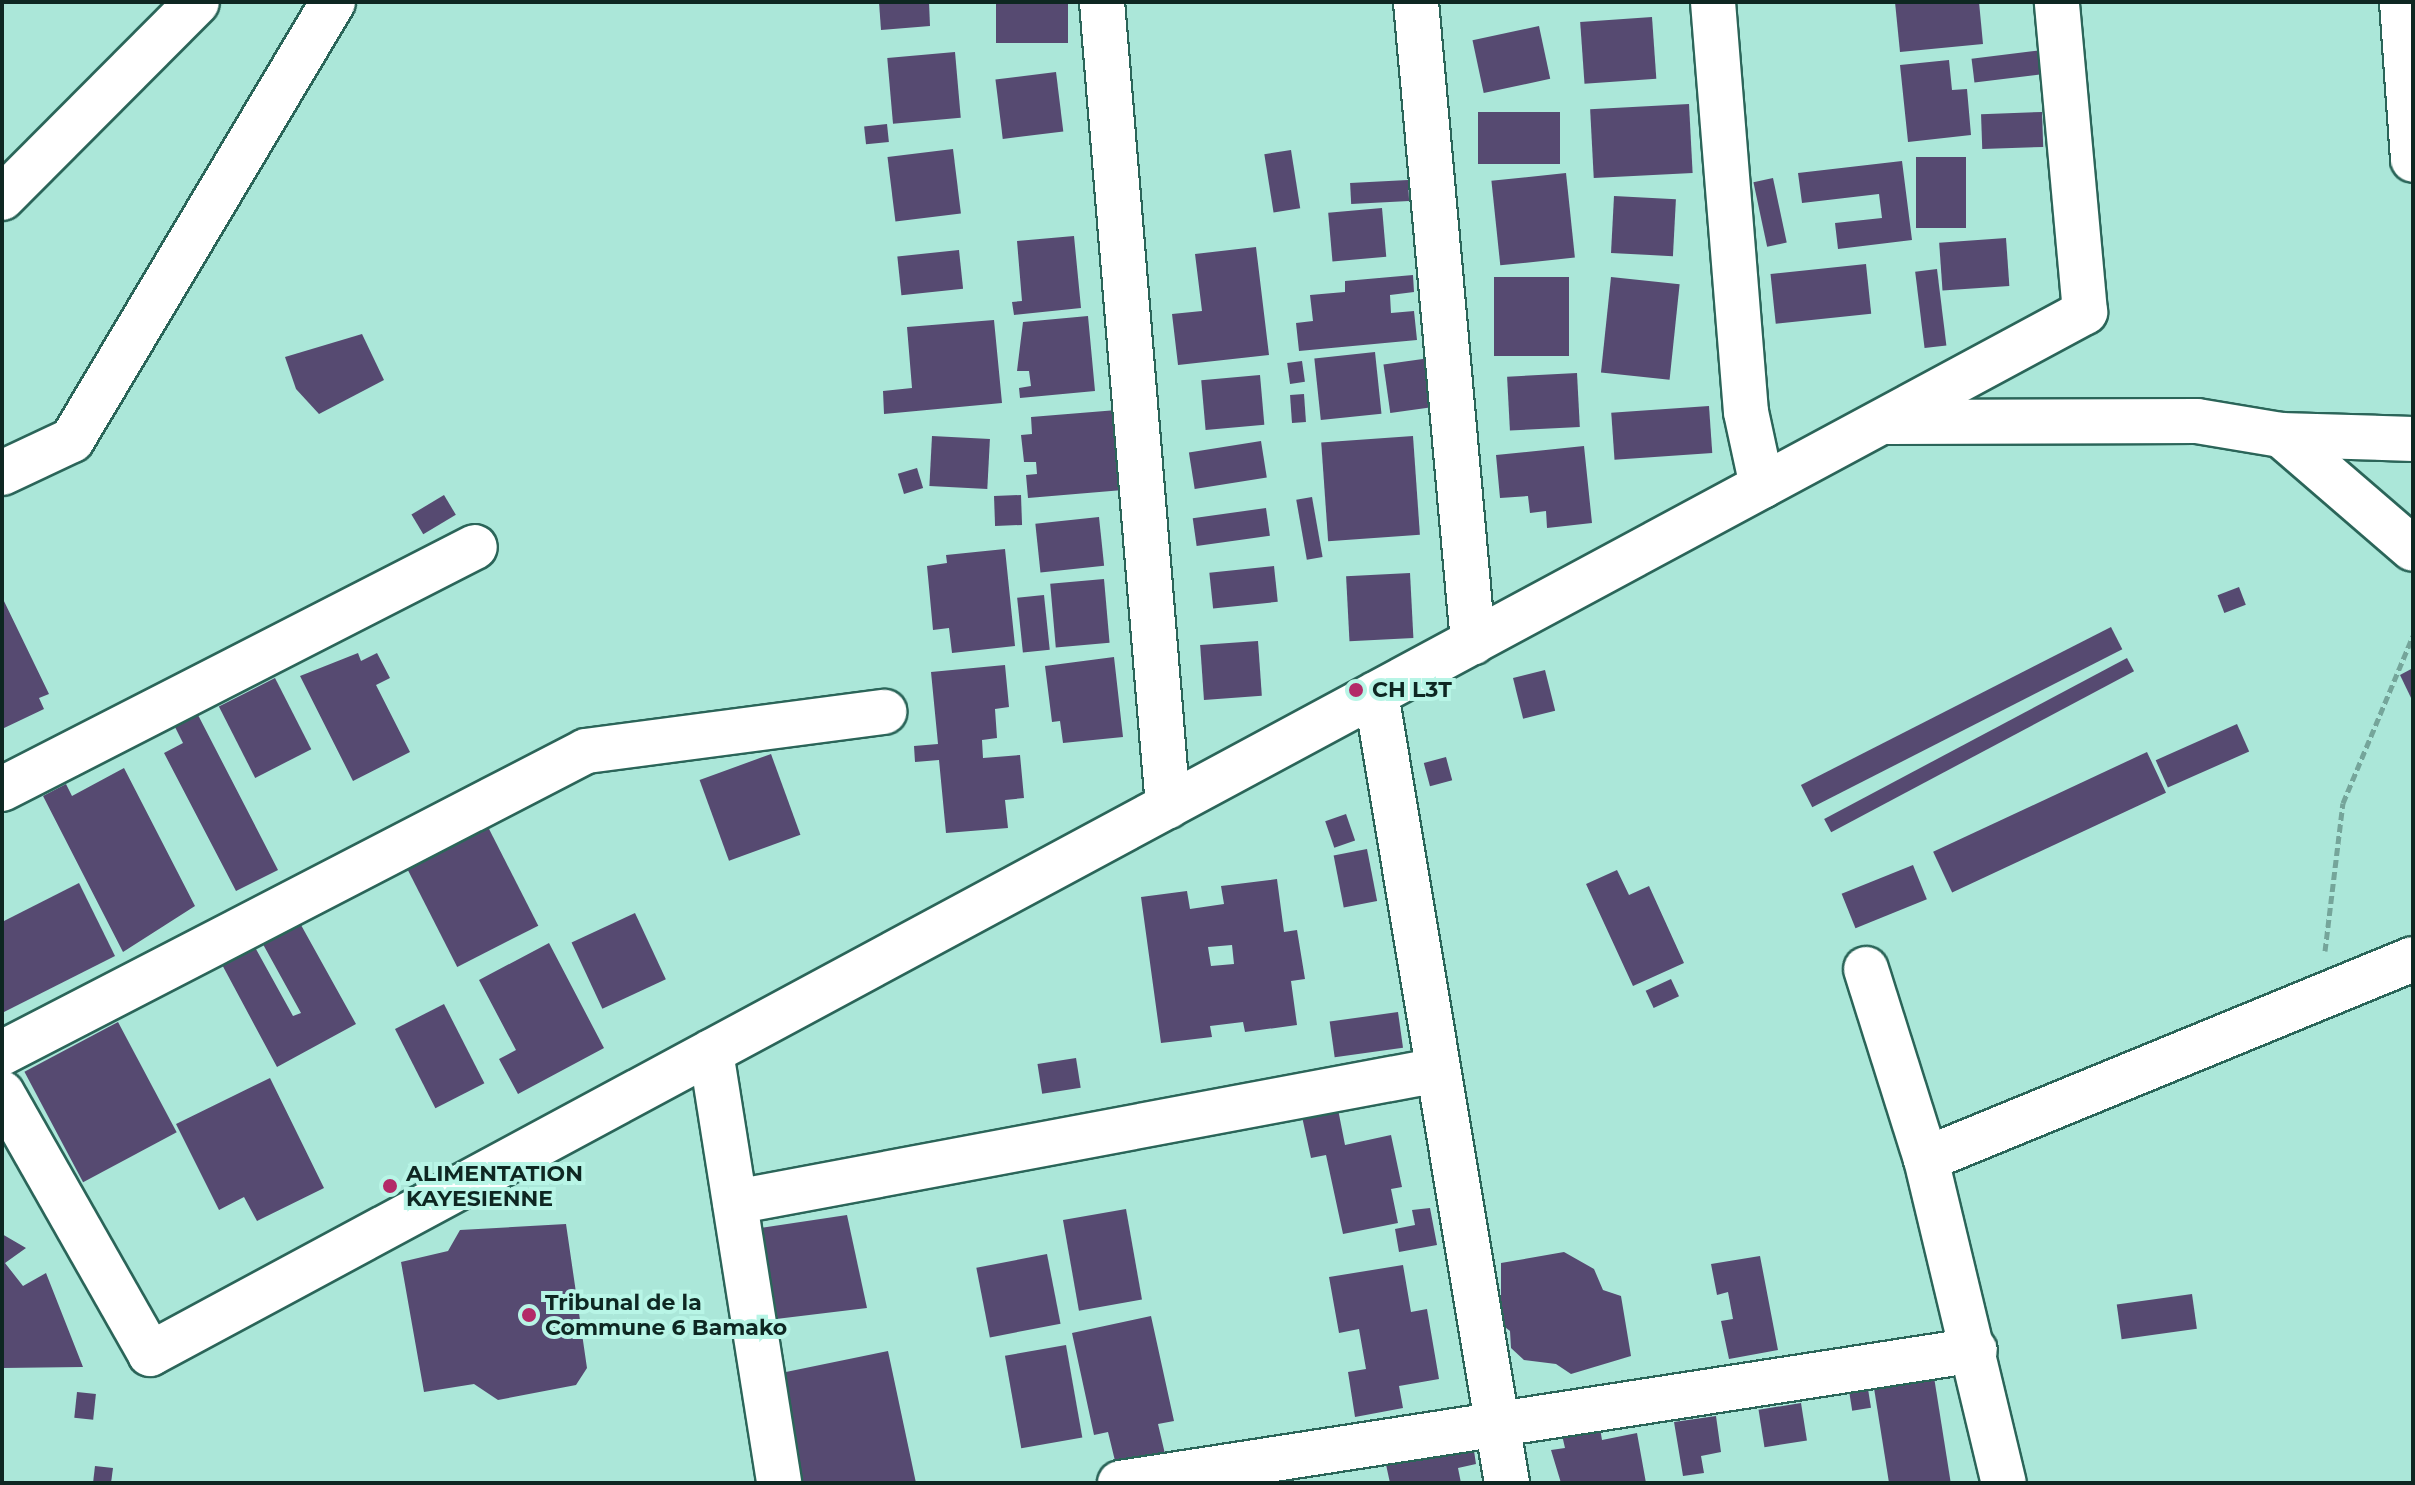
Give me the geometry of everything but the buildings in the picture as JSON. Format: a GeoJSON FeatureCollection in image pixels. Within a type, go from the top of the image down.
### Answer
{"type":"FeatureCollection","features":[{"type":"Feature","properties":{"kind":"street"},"geometry":{"type":"LineString","coordinates":[[2,198],[197,2]]}},
{"type":"Feature","properties":{"kind":"street"},"geometry":{"type":"LineString","coordinates":[[2,473],[72,440],[333,2]]}},
{"type":"Feature","properties":{"kind":"street"},"geometry":{"type":"LineString","coordinates":[[1102,2],[1168,806]]}},
{"type":"Feature","properties":{"kind":"street"},"geometry":{"type":"LineString","coordinates":[[1416,2],[1473,642]]}},
{"type":"Feature","properties":{"kind":"street"},"geometry":{"type":"LineString","coordinates":[[1713,2],[1746,412],[1762,486]]}},
{"type":"Feature","properties":{"kind":"street"},"geometry":{"type":"LineString","coordinates":[[2,1093],[150,1354],[2085,312],[2057,2]]}},
{"type":"Feature","properties":{"kind":"street"},"geometry":{"type":"LineString","coordinates":[[2402,2],[2413,160]]}},
{"type":"Feature","properties":{"kind":"street"},"geometry":{"type":"LineString","coordinates":[[1882,422],[2197,421],[2281,435],[2413,439]]}},
{"type":"Feature","properties":{"kind":"street"},"geometry":{"type":"LineString","coordinates":[[2281,435],[2413,549]]}},
{"type":"Feature","properties":{"kind":"street"},"geometry":{"type":"LineString","coordinates":[[2,789],[475,547]]}},
{"type":"Feature","properties":{"kind":"street"},"geometry":{"type":"LineString","coordinates":[[1376,694],[1507,1483]]}},
{"type":"Feature","properties":{"kind":"street"},"geometry":{"type":"LineString","coordinates":[[2,1053],[586,751],[884,712]]}},
{"type":"Feature","properties":{"kind":"street"},"geometry":{"type":"LineString","coordinates":[[1926,1159],[2413,959]]}},
{"type":"Feature","properties":{"kind":"street"},"geometry":{"type":"LineString","coordinates":[[1866,969],[1926,1159],[1975,1350],[2004,1483]]}},
{"type":"Feature","properties":{"kind":"street"},"geometry":{"type":"LineString","coordinates":[[711,1052],[779,1483]]}},
{"type":"Feature","properties":{"kind":"street"},"geometry":{"type":"LineString","coordinates":[[735,1202],[1438,1070]]}},
{"type":"Feature","properties":{"kind":"street"},"geometry":{"type":"LineString","coordinates":[[1120,1483],[1975,1350]]}},
{"type":"Feature","properties":{"kind":"path"},"geometry":{"type":"LineString","coordinates":[[2296,1009],[2328,946],[2343,803],[2413,636]]}},
{"type":"Feature","properties":{"kind":"place","name":"CH L3T"},"geometry":{"type":"Point","coordinates":[1356,690]}},
{"type":"Feature","properties":{"kind":"place","name":"ALIMENTATION KAYESIENNE"},"geometry":{"type":"Point","coordinates":[390,1186]}},
{"type":"Feature","properties":{"kind":"place","name":"Tribunal de la Commune 6 Bamako"},"geometry":{"type":"Point","coordinates":[529,1315]}}]}
